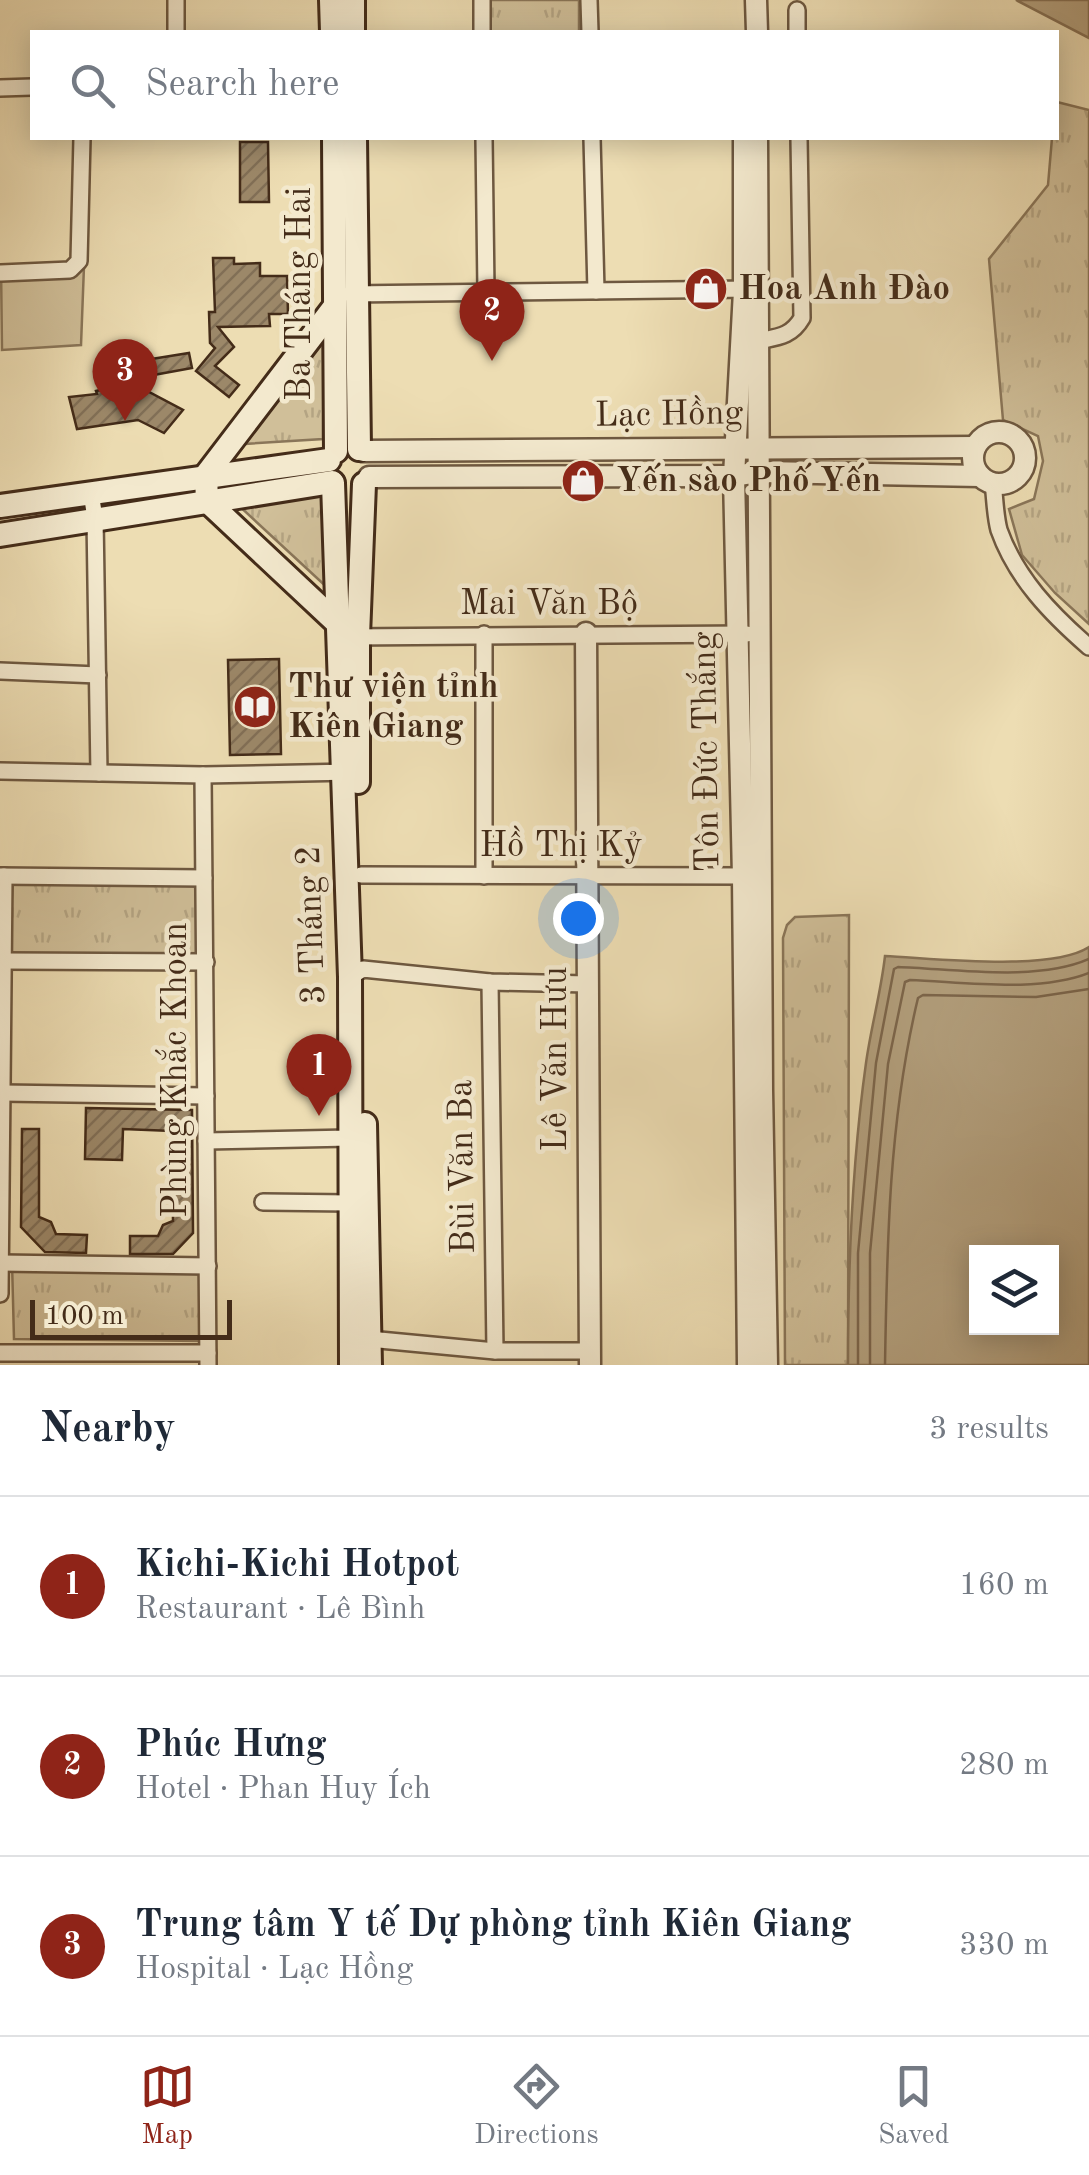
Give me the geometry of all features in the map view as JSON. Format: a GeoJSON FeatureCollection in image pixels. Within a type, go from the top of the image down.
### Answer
{"type":"FeatureCollection","features":[{"type":"Feature","properties":{"kind":"main road"},"geometry":{"type":"LineString","coordinates":[[331,0],[332,30]]}},
{"type":"Feature","properties":{"kind":"main road"},"geometry":{"type":"LineString","coordinates":[[352,0],[353,30]]}},
{"type":"Feature","properties":{"kind":"main road","name":"Ba Tháng Hai"},"geometry":{"type":"LineString","coordinates":[[334,140],[343,298],[342,463]]}},
{"type":"Feature","properties":{"kind":"main road","name":"Ba Tháng Hai"},"geometry":{"type":"LineString","coordinates":[[343,298],[355,140]]}},
{"type":"Feature","properties":{"kind":"main road"},"geometry":{"type":"LineString","coordinates":[[343,298],[206,475],[207,500],[344,632]]}},
{"type":"Feature","properties":{"kind":"main road"},"geometry":{"type":"LineString","coordinates":[[342,463],[348,490],[366,481]]}},
{"type":"Feature","properties":{"kind":"main road","name":"Lạc Hồng"},"geometry":{"type":"LineString","coordinates":[[0,506],[206,475],[342,463]]}},
{"type":"Feature","properties":{"kind":"main road","name":"Lạc Hồng"},"geometry":{"type":"LineString","coordinates":[[0,535],[207,500],[342,463]]}},
{"type":"Feature","properties":{"kind":"main road","name":"3 Tháng 2"},"geometry":{"type":"LineString","coordinates":[[344,632],[371,466],[342,463],[344,632],[356,973],[357,1351]]}},
{"type":"Feature","properties":{"kind":"main road","name":"3 Tháng 2"},"geometry":{"type":"LineString","coordinates":[[350,772],[361,876],[356,973]]}},
{"type":"Feature","properties":{"kind":"main road","name":"3 Tháng 2"},"geometry":{"type":"LineString","coordinates":[[358,1133],[350,1203],[357,1351],[370,1365]]}},
{"type":"Feature","properties":{"kind":"street"},"geometry":{"type":"LineString","coordinates":[[176,0],[176,30]]}},
{"type":"Feature","properties":{"kind":"street"},"geometry":{"type":"LineString","coordinates":[[482,0],[482,30]]}},
{"type":"Feature","properties":{"kind":"street"},"geometry":{"type":"LineString","coordinates":[[589,0],[590,30]]}},
{"type":"Feature","properties":{"kind":"street"},"geometry":{"type":"LineString","coordinates":[[743,0],[744,30]]}},
{"type":"Feature","properties":{"kind":"street"},"geometry":{"type":"LineString","coordinates":[[756,0],[756,30]]}},
{"type":"Feature","properties":{"kind":"street"},"geometry":{"type":"LineString","coordinates":[[797,10],[798,30]]}},
{"type":"Feature","properties":{"kind":"street"},"geometry":{"type":"LineString","coordinates":[[0,88],[30,87]]}},
{"type":"Feature","properties":{"kind":"street"},"geometry":{"type":"LineString","coordinates":[[0,273],[70,270],[79,261],[82,140]]}},
{"type":"Feature","properties":{"kind":"street"},"geometry":{"type":"LineString","coordinates":[[484,140],[486,291]]}},
{"type":"Feature","properties":{"kind":"street"},"geometry":{"type":"LineString","coordinates":[[592,140],[596,291]]}},
{"type":"Feature","properties":{"kind":"street","name":"Tôn Đức Thắng"},"geometry":{"type":"LineString","coordinates":[[744,140],[751,289],[758,341],[761,632],[752,876],[748,1365]]}},
{"type":"Feature","properties":{"kind":"street","name":"Tôn Đức Thắng"},"geometry":{"type":"LineString","coordinates":[[758,140],[751,289],[734,476],[737,634],[752,876],[767,1365]]}},
{"type":"Feature","properties":{"kind":"street"},"geometry":{"type":"LineString","coordinates":[[758,341],[785,336],[796,329],[802,318],[799,140]]}},
{"type":"Feature","properties":{"kind":"street"},"geometry":{"type":"LineString","coordinates":[[343,298],[486,291],[751,289]]}},
{"type":"Feature","properties":{"kind":"street"},"geometry":{"type":"LineString","coordinates":[[987,480],[1002,484],[1018,476],[1024,464],[1022,446],[1010,434],[987,434],[975,447],[973,460],[987,480],[998,527],[1031,590],[1089,647]]}},
{"type":"Feature","properties":{"kind":"street","name":"Lạc Hồng"},"geometry":{"type":"LineString","coordinates":[[342,463],[548,452],[975,447]]}},
{"type":"Feature","properties":{"kind":"street"},"geometry":{"type":"LineString","coordinates":[[548,452],[548,474]]}},
{"type":"Feature","properties":{"kind":"street","name":"Lạc Hồng"},"geometry":{"type":"LineString","coordinates":[[366,481],[548,474],[734,476],[759,472],[987,480]]}},
{"type":"Feature","properties":{"kind":"street"},"geometry":{"type":"LineString","coordinates":[[91,494],[95,518],[99,772]]}},
{"type":"Feature","properties":{"kind":"street","name":"Mai Văn Bộ"},"geometry":{"type":"LineString","coordinates":[[344,632],[761,632]]}},
{"type":"Feature","properties":{"kind":"street"},"geometry":{"type":"LineString","coordinates":[[484,634],[484,876]]}},
{"type":"Feature","properties":{"kind":"street","name":"Lê Văn Hưu"},"geometry":{"type":"LineString","coordinates":[[586,634],[590,1358]]}},
{"type":"Feature","properties":{"kind":"street"},"geometry":{"type":"LineString","coordinates":[[0,672],[98,674]]}},
{"type":"Feature","properties":{"kind":"street"},"geometry":{"type":"LineString","coordinates":[[0,771],[350,772]]}},
{"type":"Feature","properties":{"kind":"street","name":"Phùng Khắc Khoan"},"geometry":{"type":"LineString","coordinates":[[203,774],[208,1359]]}},
{"type":"Feature","properties":{"kind":"street"},"geometry":{"type":"LineString","coordinates":[[0,1294],[2,876],[204,878]]}},
{"type":"Feature","properties":{"kind":"street","name":"Hồ Thị Kỷ"},"geometry":{"type":"LineString","coordinates":[[361,876],[752,876]]}},
{"type":"Feature","properties":{"kind":"street"},"geometry":{"type":"LineString","coordinates":[[4,961],[206,962]]}},
{"type":"Feature","properties":{"kind":"street"},"geometry":{"type":"LineString","coordinates":[[356,973],[588,984]]}},
{"type":"Feature","properties":{"kind":"street","name":"Bùi Văn Ba"},"geometry":{"type":"LineString","coordinates":[[490,982],[496,1351]]}},
{"type":"Feature","properties":{"kind":"street"},"geometry":{"type":"LineString","coordinates":[[2,1093],[206,1096]]}},
{"type":"Feature","properties":{"kind":"street"},"geometry":{"type":"LineString","coordinates":[[206,1140],[358,1133]]}},
{"type":"Feature","properties":{"kind":"street"},"geometry":{"type":"LineString","coordinates":[[264,1202],[350,1203]]}},
{"type":"Feature","properties":{"kind":"street"},"geometry":{"type":"LineString","coordinates":[[0,1262],[208,1266]]}},
{"type":"Feature","properties":{"kind":"street"},"geometry":{"type":"LineString","coordinates":[[357,1351],[496,1351],[590,1358]]}},
{"type":"Feature","properties":{"kind":"street"},"geometry":{"type":"LineString","coordinates":[[0,1352],[208,1359]]}},
{"type":"Feature","properties":{"kind":"green space"},"geometry":{"type":"Polygon","coordinates":[[[489,0],[579,0],[579,30],[489,30],[489,0]]]}},
{"type":"Feature","properties":{"kind":"green space"},"geometry":{"type":"Polygon","coordinates":[[[1059,102],[1089,110],[1089,624],[1022,555],[1009,509],[1034,499],[1043,461],[1038,436],[1003,420],[989,259],[1048,185],[1052,140],[1059,140],[1059,102]]]}},
{"type":"Feature","properties":{"kind":"green space"},"geometry":{"type":"Polygon","coordinates":[[[1,265],[84,266],[81,345],[2,350],[1,265]]]}},
{"type":"Feature","properties":{"kind":"green space"},"geometry":{"type":"Polygon","coordinates":[[[324,332],[323,439],[244,444],[324,332]]]}},
{"type":"Feature","properties":{"kind":"green space"},"geometry":{"type":"Polygon","coordinates":[[[329,490],[331,591],[236,503],[329,490]]]}},
{"type":"Feature","properties":{"kind":"green space"},"geometry":{"type":"Polygon","coordinates":[[[13,877],[196,880],[199,955],[9,953],[13,877]]]}},
{"type":"Feature","properties":{"kind":"green space"},"geometry":{"type":"Polygon","coordinates":[[[849,915],[848,1365],[785,1365],[783,938],[795,917],[849,915]]]}},
{"type":"Feature","properties":{"kind":"green space"},"geometry":{"type":"Polygon","coordinates":[[[12,1262],[201,1266],[202,1341],[14,1339],[12,1262]]]}},
{"type":"Feature","properties":{"kind":"water"},"geometry":{"type":"Polygon","coordinates":[[[1016,0],[1089,0],[1089,38],[1016,0]]]}},
{"type":"Feature","properties":{"kind":"water"},"geometry":{"type":"Polygon","coordinates":[[[1089,947],[1089,1365],[848,1365],[857,1138],[885,956],[990,962],[1047,959],[1089,947]]]}},
{"type":"Feature","properties":{"kind":"building"},"geometry":{"type":"Polygon","coordinates":[[[240,142],[268,142],[269,202],[240,202],[240,142]]]}},
{"type":"Feature","properties":{"kind":"building"},"geometry":{"type":"Polygon","coordinates":[[[213,258],[234,258],[234,264],[260,263],[260,276],[287,276],[288,314],[269,314],[270,326],[218,327],[234,347],[215,366],[239,385],[229,397],[196,371],[215,348],[210,343],[209,312],[215,312],[213,258]]]}},
{"type":"Feature","properties":{"kind":"building"},"geometry":{"type":"Polygon","coordinates":[[[189,353],[192,368],[148,376],[145,360],[189,353]]]}},
{"type":"Feature","properties":{"kind":"building"},"geometry":{"type":"Polygon","coordinates":[[[109,388],[111,392],[149,392],[183,410],[164,433],[138,420],[77,429],[69,397],[97,394],[96,391],[109,388]]]}},
{"type":"Feature","properties":{"kind":"building","name":"Thư viện tỉnh Kiên Giang"},"geometry":{"type":"Polygon","coordinates":[[[279,659],[281,754],[230,755],[228,660],[279,659]]]}},
{"type":"Feature","properties":{"kind":"building"},"geometry":{"type":"Polygon","coordinates":[[[86,1108],[192,1110],[193,1233],[173,1254],[130,1254],[130,1236],[158,1236],[163,1225],[173,1221],[172,1131],[123,1129],[122,1160],[85,1159],[86,1108]]]}},
{"type":"Feature","properties":{"kind":"building"},"geometry":{"type":"Polygon","coordinates":[[[22,1129],[39,1129],[39,1217],[51,1222],[56,1234],[87,1235],[86,1253],[45,1252],[21,1227],[22,1129]]]}},
{"type":"Feature","properties":{"kind":"place","name":"Hoa Anh Đào"},"geometry":{"type":"Point","coordinates":[706,289]}},
{"type":"Feature","properties":{"kind":"place","name":"Phúc Hưng"},"geometry":{"type":"Point","coordinates":[492,361]}},
{"type":"Feature","properties":{"kind":"place","name":"Trung tâm Y tế Dự phòng tỉnh Kiên Giang"},"geometry":{"type":"Point","coordinates":[125,421]}},
{"type":"Feature","properties":{"kind":"place","name":"Yến sào Phố Yến"},"geometry":{"type":"Point","coordinates":[583,481]}},
{"type":"Feature","properties":{"kind":"place","name":"Thư viện tỉnh Kiên Giang"},"geometry":{"type":"Point","coordinates":[255,707]}},
{"type":"Feature","properties":{"kind":"place","name":"Kichi-Kichi Hotpot"},"geometry":{"type":"Point","coordinates":[319,1116]}}]}
